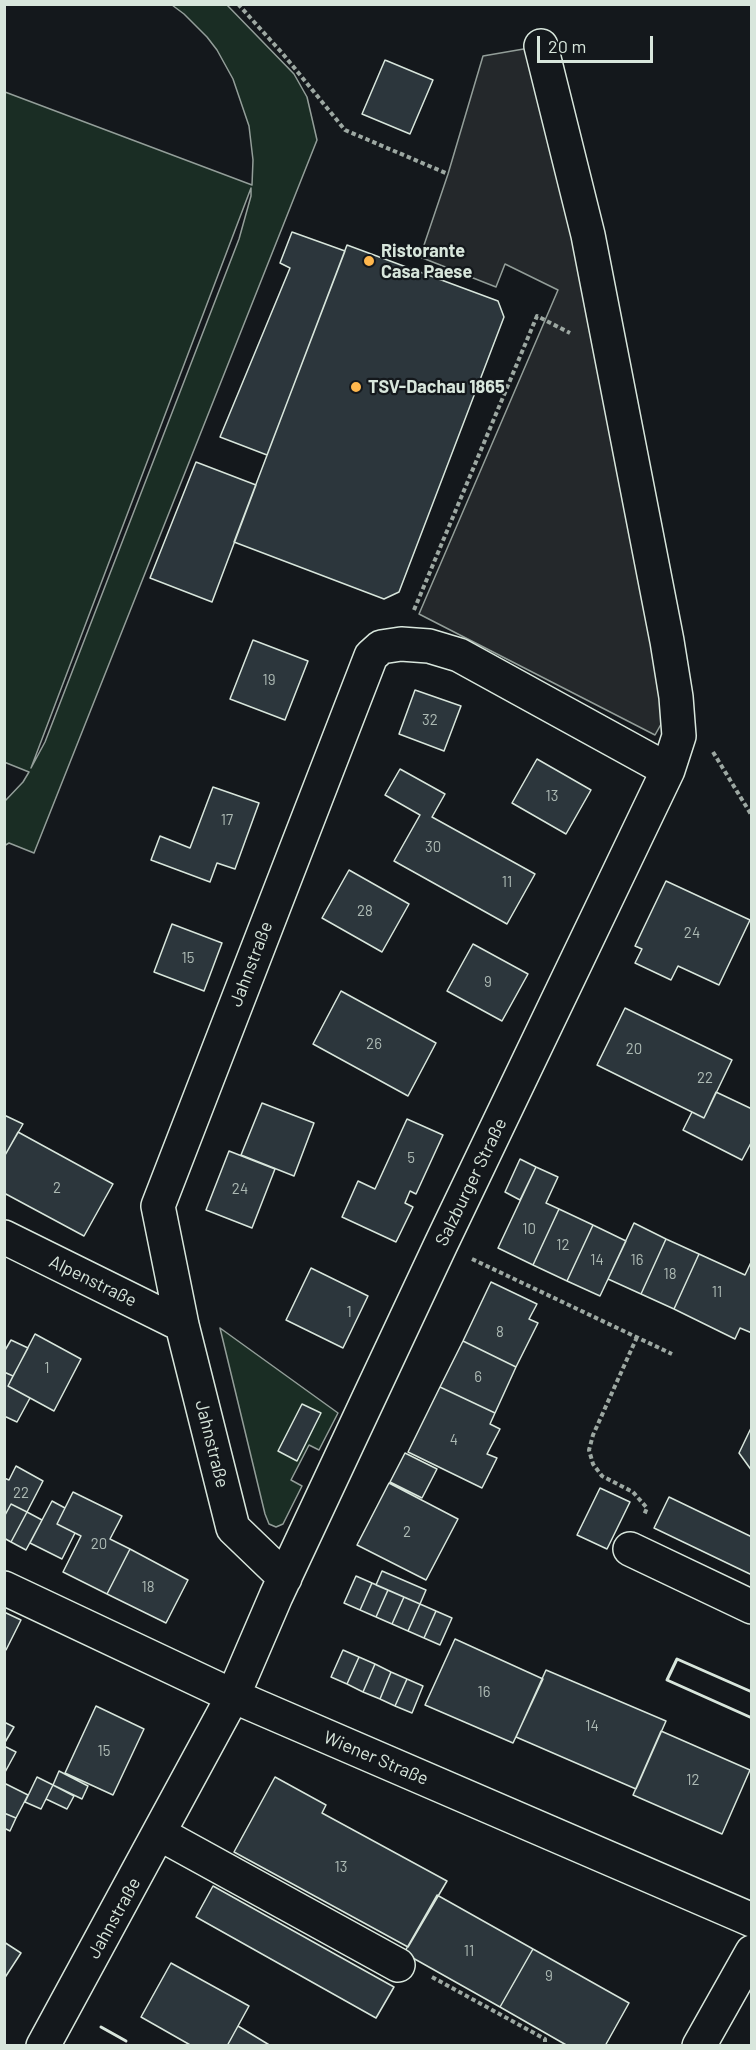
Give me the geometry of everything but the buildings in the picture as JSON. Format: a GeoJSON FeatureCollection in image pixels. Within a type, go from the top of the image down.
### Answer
{"type":"FeatureCollection","features":[{"type":"Feature","properties":{"kind":"street","name":"Salzburger Straße"},"geometry":{"type":"LineString","coordinates":[[281,1587],[441,1244],[668,770],[679,736],[667,641],[588,235],[541,46]]}},
{"type":"Feature","properties":{"kind":"street","name":"Jahnstraße"},"geometry":{"type":"LineString","coordinates":[[43,2046],[233,1696],[281,1587],[233,1528],[182,1325],[158,1206],[371,656],[381,647],[401,644],[429,646],[459,655],[668,770]]}},
{"type":"Feature","properties":{"kind":"street","name":"Alpenstraße"},"geometry":{"type":"LineString","coordinates":[[4,1236],[182,1325]]}},
{"type":"Feature","properties":{"kind":"street"},"geometry":{"type":"LineString","coordinates":[[630,1549],[752,1607]]}},
{"type":"Feature","properties":{"kind":"street","name":"Wiener Straße"},"geometry":{"type":"LineString","coordinates":[[4,1588],[233,1696],[752,1920]]}},
{"type":"Feature","properties":{"kind":"street"},"geometry":{"type":"LineString","coordinates":[[160,1834],[398,1965]]}},
{"type":"Feature","properties":{"kind":"street"},"geometry":{"type":"LineString","coordinates":[[699,2046],[752,1952]]}},
{"type":"Feature","properties":{"kind":"path"},"geometry":{"type":"LineString","coordinates":[[238,4],[284,54],[345,130],[448,174]]}},
{"type":"Feature","properties":{"kind":"path"},"geometry":{"type":"LineString","coordinates":[[401,644],[537,316],[611,353]]}},
{"type":"Feature","properties":{"kind":"path"},"geometry":{"type":"LineString","coordinates":[[488,432],[496,435]]}},
{"type":"Feature","properties":{"kind":"path"},"geometry":{"type":"LineString","coordinates":[[444,539],[450,542]]}},
{"type":"Feature","properties":{"kind":"path"},"geometry":{"type":"LineString","coordinates":[[678,717],[703,736],[752,816]]}},
{"type":"Feature","properties":{"kind":"path"},"geometry":{"type":"LineString","coordinates":[[441,1244],[672,1354]]}},
{"type":"Feature","properties":{"kind":"path"},"geometry":{"type":"LineString","coordinates":[[630,1549],[647,1508],[633,1492],[602,1476],[593,1464],[589,1450],[593,1435],[637,1338]]}},
{"type":"Feature","properties":{"kind":"path"},"geometry":{"type":"LineString","coordinates":[[398,1965],[410,1965],[544,2039],[545,2046]]}},
{"type":"Feature","properties":{"kind":"green space"},"geometry":{"type":"Polygon","coordinates":[[[172,5],[227,5],[294,74],[307,97],[317,140],[34,853],[9,843],[4,846],[5,801],[29,772],[4,762],[5,92],[252,185],[253,160],[249,126],[233,79],[217,50],[184,14],[172,5]],[[251,188],[31,768],[45,742],[239,239],[251,196],[251,188]]]}},
{"type":"Feature","properties":{"kind":"green space"},"geometry":{"type":"Polygon","coordinates":[[[220,1328],[338,1413],[319,1450],[309,1445],[291,1480],[302,1486],[283,1524],[276,1527],[269,1524],[265,1514],[220,1328]]]}},
{"type":"Feature","properties":{"kind":"shaded area"},"geometry":{"type":"Polygon","coordinates":[[[541,46],[676,697],[655,735],[419,614],[558,290],[505,264],[496,287],[420,257],[448,174],[483,56],[541,46]]]}},
{"type":"Feature","properties":{"kind":"wall"},"geometry":{"type":"LineString","coordinates":[[752,1692],[677,1659],[667,1680],[752,1718]]}},
{"type":"Feature","properties":{"kind":"wall"},"geometry":{"type":"LineString","coordinates":[[101,2027],[126,2041]]}},
{"type":"Feature","properties":{"kind":"place","name":"Ristorante Casa Paese"},"geometry":{"type":"Point","coordinates":[369,261]}},
{"type":"Feature","properties":{"kind":"place","name":"TSV-Dachau 1865"},"geometry":{"type":"Point","coordinates":[356,387]}}]}
